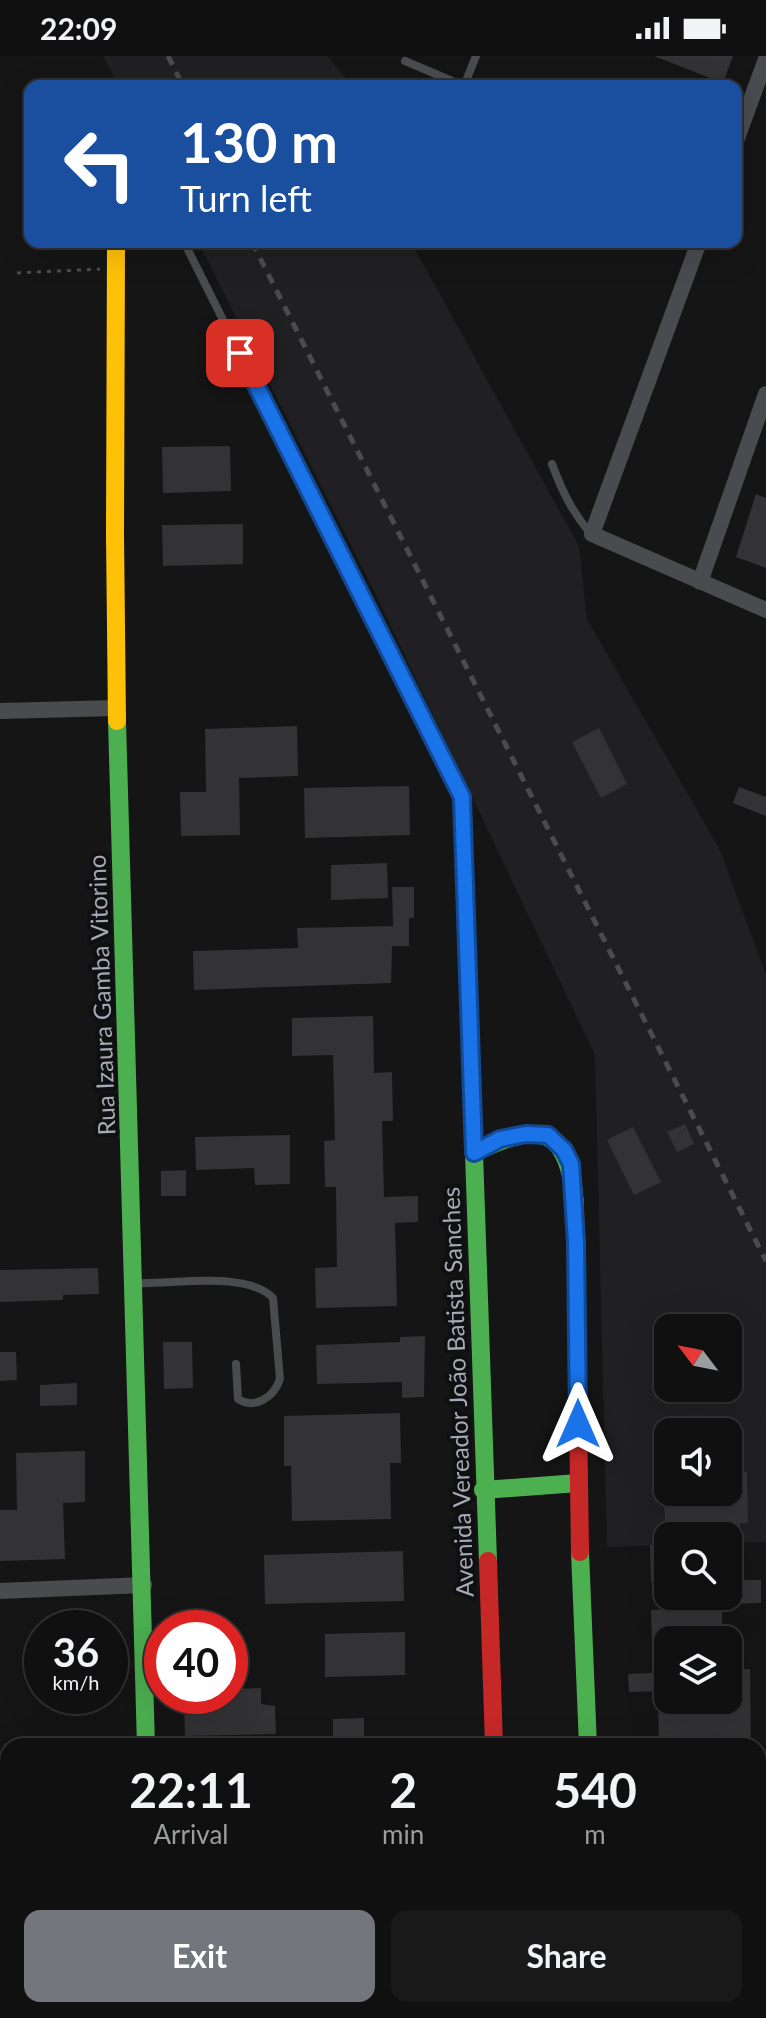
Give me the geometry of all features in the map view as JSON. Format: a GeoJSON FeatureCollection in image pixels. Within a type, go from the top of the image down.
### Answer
{"type":"FeatureCollection","features":[{"type":"Feature","properties":{"kind":"street"},"geometry":{"type":"LineString","coordinates":[[742,125],[766,59]]}},
{"type":"Feature","properties":{"kind":"street","name":"Rua Izaura Gamba Vitorino"},"geometry":{"type":"LineString","coordinates":[[116,248],[114,464],[117,708],[146,1738]]}},
{"type":"Feature","properties":{"kind":"street"},"geometry":{"type":"LineString","coordinates":[[697,248],[592,534],[766,610]]}},
{"type":"Feature","properties":{"kind":"street"},"geometry":{"type":"LineString","coordinates":[[700,582],[766,394]]}},
{"type":"Feature","properties":{"kind":"street"},"geometry":{"type":"LineString","coordinates":[[0,711],[117,708]]}},
{"type":"Feature","properties":{"kind":"street"},"geometry":{"type":"LineString","coordinates":[[474,1153],[500,1139],[526,1134],[548,1135],[564,1150],[571,1164],[576,1242],[578,1483],[588,1738]]}},
{"type":"Feature","properties":{"kind":"street","name":"Avenida Vereador João Batista Sanches"},"geometry":{"type":"LineString","coordinates":[[474,1153],[494,1738]]}},
{"type":"Feature","properties":{"kind":"street"},"geometry":{"type":"LineString","coordinates":[[483,1490],[578,1483]]}},
{"type":"Feature","properties":{"kind":"street"},"geometry":{"type":"LineString","coordinates":[[0,1591],[144,1585]]}},
{"type":"Feature","properties":{"kind":"lane"},"geometry":{"type":"LineString","coordinates":[[466,80],[476,56]]}},
{"type":"Feature","properties":{"kind":"lane"},"geometry":{"type":"LineString","coordinates":[[405,61],[450,80]]}},
{"type":"Feature","properties":{"kind":"lane","name":"Avenida Vereador João Batista Sanches"},"geometry":{"type":"LineString","coordinates":[[187,248],[462,797],[474,1153]]}},
{"type":"Feature","properties":{"kind":"lane"},"geometry":{"type":"LineString","coordinates":[[552,464],[575,515],[592,534]]}},
{"type":"Feature","properties":{"kind":"lane"},"geometry":{"type":"LineString","coordinates":[[135,1283],[220,1281],[249,1284],[265,1290],[273,1298],[280,1379],[276,1389],[258,1403],[247,1404],[238,1399],[236,1364]]}},
{"type":"Feature","properties":{"kind":"path"},"geometry":{"type":"LineString","coordinates":[[17,273],[116,268]]}},
{"type":"Feature","properties":{"kind":"shaded area"},"geometry":{"type":"Polygon","coordinates":[[[103,56],[327,56],[347,80],[116,80],[103,56]]]}},
{"type":"Feature","properties":{"kind":"shaded area"},"geometry":{"type":"Polygon","coordinates":[[[201,248],[414,248],[579,546],[587,619],[720,850],[766,975],[766,1542],[742,1543],[742,1522],[654,1522],[654,1545],[607,1547],[595,1055],[373,589],[201,248]]]}},
{"type":"Feature","properties":{"kind":"building"},"geometry":{"type":"Polygon","coordinates":[[[654,56],[733,56],[724,80],[715,80],[654,56]]]}},
{"type":"Feature","properties":{"kind":"building"},"geometry":{"type":"Polygon","coordinates":[[[230,446],[231,491],[163,493],[162,447],[230,446]]]}},
{"type":"Feature","properties":{"kind":"building"},"geometry":{"type":"Polygon","coordinates":[[[756,494],[766,498],[766,568],[736,557],[756,494]]]}},
{"type":"Feature","properties":{"kind":"building"},"geometry":{"type":"Polygon","coordinates":[[[243,524],[243,564],[163,566],[162,525],[243,524]]]}},
{"type":"Feature","properties":{"kind":"building"},"geometry":{"type":"Polygon","coordinates":[[[297,726],[298,776],[239,778],[240,835],[181,836],[180,792],[206,792],[205,729],[297,726]]]}},
{"type":"Feature","properties":{"kind":"building"},"geometry":{"type":"Polygon","coordinates":[[[599,728],[627,784],[601,798],[572,742],[599,728]]]}},
{"type":"Feature","properties":{"kind":"building"},"geometry":{"type":"Polygon","coordinates":[[[409,786],[410,835],[305,838],[304,788],[409,786]]]}},
{"type":"Feature","properties":{"kind":"building"},"geometry":{"type":"Polygon","coordinates":[[[739,787],[766,797],[766,816],[733,803],[739,787]]]}},
{"type":"Feature","properties":{"kind":"building"},"geometry":{"type":"Polygon","coordinates":[[[387,863],[388,898],[331,900],[331,865],[387,863]]]}},
{"type":"Feature","properties":{"kind":"building"},"geometry":{"type":"Polygon","coordinates":[[[392,887],[414,887],[414,918],[409,918],[409,946],[392,946],[391,983],[194,990],[193,951],[298,948],[297,928],[393,926],[392,887]]]}},
{"type":"Feature","properties":{"kind":"building"},"geometry":{"type":"Polygon","coordinates":[[[373,1016],[374,1073],[392,1072],[393,1121],[382,1121],[384,1197],[418,1196],[418,1222],[395,1223],[397,1306],[316,1308],[315,1268],[337,1267],[336,1187],[325,1187],[324,1141],[335,1140],[333,1055],[292,1056],[292,1018],[373,1016]]]}},
{"type":"Feature","properties":{"kind":"building"},"geometry":{"type":"Polygon","coordinates":[[[685,1124],[694,1144],[677,1152],[667,1132],[685,1124]]]}},
{"type":"Feature","properties":{"kind":"building"},"geometry":{"type":"Polygon","coordinates":[[[633,1127],[661,1182],[634,1195],[607,1140],[633,1127]]]}},
{"type":"Feature","properties":{"kind":"building"},"geometry":{"type":"Polygon","coordinates":[[[290,1135],[290,1184],[255,1185],[254,1168],[196,1170],[195,1137],[290,1135]]]}},
{"type":"Feature","properties":{"kind":"building"},"geometry":{"type":"Polygon","coordinates":[[[186,1170],[186,1196],[161,1196],[161,1171],[186,1170]]]}},
{"type":"Feature","properties":{"kind":"building"},"geometry":{"type":"Polygon","coordinates":[[[98,1268],[99,1294],[63,1295],[63,1300],[0,1302],[0,1270],[98,1268]]]}},
{"type":"Feature","properties":{"kind":"building"},"geometry":{"type":"Polygon","coordinates":[[[425,1336],[424,1397],[402,1398],[402,1382],[317,1384],[316,1345],[400,1342],[400,1337],[425,1336]]]}},
{"type":"Feature","properties":{"kind":"building"},"geometry":{"type":"Polygon","coordinates":[[[163,1342],[192,1342],[193,1388],[164,1389],[163,1342]]]}},
{"type":"Feature","properties":{"kind":"building"},"geometry":{"type":"Polygon","coordinates":[[[0,1352],[16,1352],[17,1380],[0,1381],[0,1352]]]}},
{"type":"Feature","properties":{"kind":"building"},"geometry":{"type":"Polygon","coordinates":[[[77,1383],[77,1405],[40,1406],[40,1385],[77,1383]]]}},
{"type":"Feature","properties":{"kind":"building"},"geometry":{"type":"Polygon","coordinates":[[[400,1413],[401,1463],[390,1463],[391,1519],[292,1521],[291,1466],[284,1466],[284,1416],[400,1413]]]}},
{"type":"Feature","properties":{"kind":"building"},"geometry":{"type":"Polygon","coordinates":[[[85,1451],[85,1502],[63,1503],[65,1559],[0,1561],[0,1510],[17,1510],[16,1453],[85,1451]]]}},
{"type":"Feature","properties":{"kind":"building"},"geometry":{"type":"Polygon","coordinates":[[[742,1472],[747,1472],[748,1523],[665,1522],[664,1506],[742,1506],[742,1472]]]}},
{"type":"Feature","properties":{"kind":"building"},"geometry":{"type":"Polygon","coordinates":[[[650,1545],[654,1545],[654,1582],[651,1582],[650,1545]]]}},
{"type":"Feature","properties":{"kind":"building"},"geometry":{"type":"Polygon","coordinates":[[[403,1551],[404,1601],[265,1604],[264,1555],[403,1551]]]}},
{"type":"Feature","properties":{"kind":"building"},"geometry":{"type":"Polygon","coordinates":[[[742,1580],[761,1580],[761,1603],[742,1604],[742,1580]]]}},
{"type":"Feature","properties":{"kind":"building"},"geometry":{"type":"Polygon","coordinates":[[[651,1610],[722,1610],[722,1626],[654,1626],[652,1643],[651,1610]]]}},
{"type":"Feature","properties":{"kind":"building"},"geometry":{"type":"Polygon","coordinates":[[[405,1632],[405,1675],[325,1677],[325,1634],[405,1632]]]}},
{"type":"Feature","properties":{"kind":"building"},"geometry":{"type":"Polygon","coordinates":[[[742,1669],[750,1669],[751,1738],[659,1738],[658,1714],[742,1714],[742,1669]]]}},
{"type":"Feature","properties":{"kind":"building"},"geometry":{"type":"Polygon","coordinates":[[[654,1673],[654,1691],[629,1692],[628,1674],[654,1673]]]}},
{"type":"Feature","properties":{"kind":"building"},"geometry":{"type":"Polygon","coordinates":[[[248,1688],[261,1688],[261,1704],[275,1706],[276,1734],[185,1736],[184,1714],[248,1714],[248,1688]]]}},
{"type":"Feature","properties":{"kind":"building"},"geometry":{"type":"Polygon","coordinates":[[[364,1718],[364,1738],[333,1738],[333,1719],[364,1718]]]}},
{"type":"Feature","properties":{"kind":"railway"},"geometry":{"type":"LineString","coordinates":[[168,56],[180,80]]}},
{"type":"Feature","properties":{"kind":"railway"},"geometry":{"type":"LineString","coordinates":[[255,248],[766,1261]]}},
{"type":"Feature","properties":{"kind":"traffic: fast"},"geometry":{"type":"LineString","coordinates":[[117,721],[146,1738]]}},
{"type":"Feature","properties":{"kind":"traffic: fast"},"geometry":{"type":"LineString","coordinates":[[488,1561],[474,1153],[517,1136],[533,1134],[547,1137],[566,1158],[575,1203]]}},
{"type":"Feature","properties":{"kind":"traffic: fast"},"geometry":{"type":"LineString","coordinates":[[483,1490],[578,1483]]}},
{"type":"Feature","properties":{"kind":"traffic: fast"},"geometry":{"type":"LineString","coordinates":[[580,1552],[588,1738]]}},
{"type":"Feature","properties":{"kind":"traffic: slow"},"geometry":{"type":"LineString","coordinates":[[116,248],[117,721]]}},
{"type":"Feature","properties":{"kind":"traffic: jam"},"geometry":{"type":"LineString","coordinates":[[575,1203],[580,1552]]}},
{"type":"Feature","properties":{"kind":"traffic: jam"},"geometry":{"type":"LineString","coordinates":[[488,1561],[494,1738]]}},
{"type":"Feature","properties":{"kind":"route"},"geometry":{"type":"LineString","coordinates":[[240,353],[462,797],[474,1153],[500,1139],[526,1134],[548,1135],[564,1150],[571,1164],[576,1242],[578,1424]]}}]}
